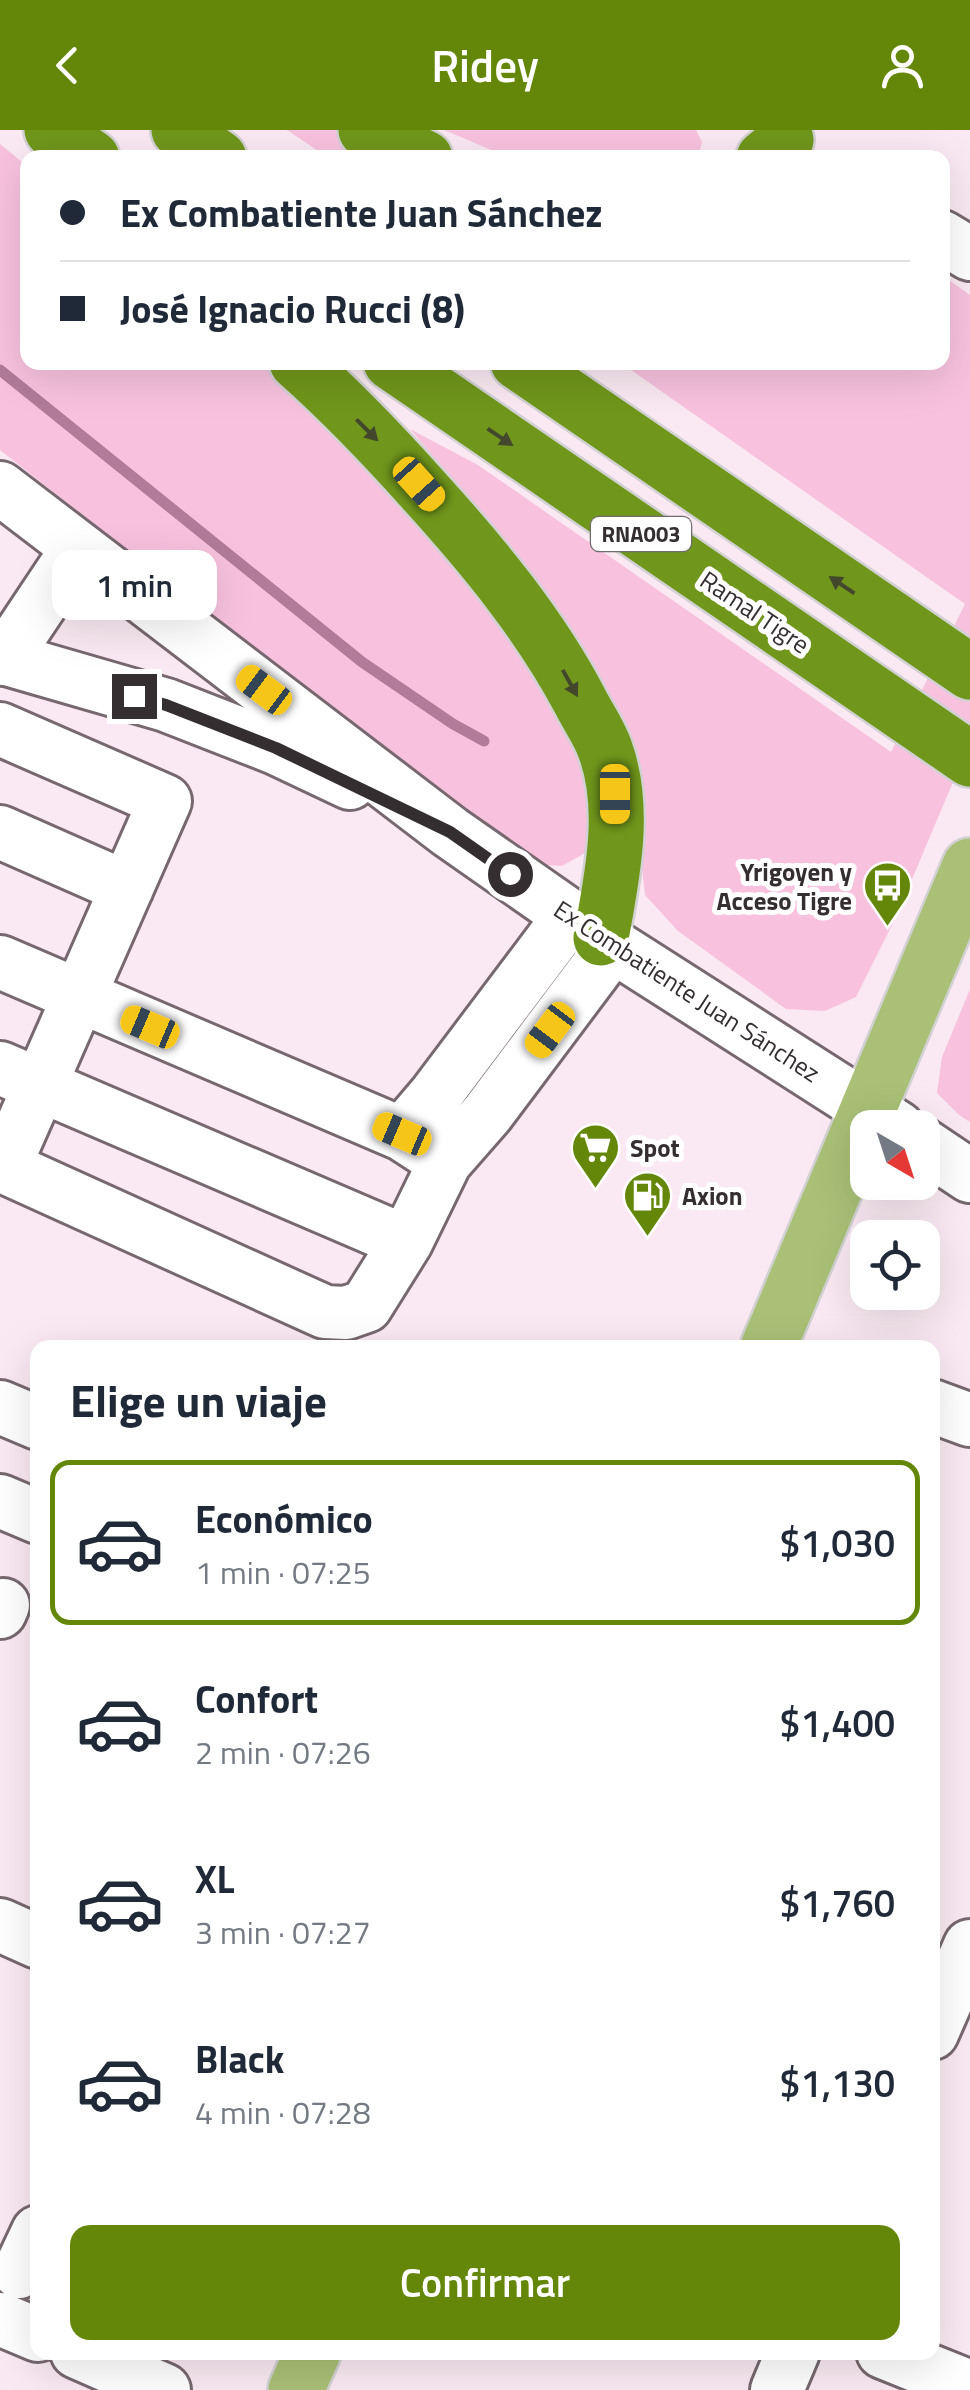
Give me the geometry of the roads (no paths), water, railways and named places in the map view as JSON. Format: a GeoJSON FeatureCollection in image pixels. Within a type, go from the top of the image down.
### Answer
{"type":"FeatureCollection","features":[{"type":"Feature","properties":{"kind":"highway"},"geometry":{"type":"LineString","coordinates":[[26,130],[50,150]]}},
{"type":"Feature","properties":{"kind":"highway"},"geometry":{"type":"LineString","coordinates":[[52,130],[81,150]]}},
{"type":"Feature","properties":{"kind":"highway"},"geometry":{"type":"LineString","coordinates":[[178,130],[207,150]]}},
{"type":"Feature","properties":{"kind":"highway"},"geometry":{"type":"LineString","coordinates":[[366,130],[407,150]]}},
{"type":"Feature","properties":{"kind":"highway"},"geometry":{"type":"LineString","coordinates":[[305,370],[394,457],[468,540],[567,676],[605,748],[615,794],[615,849],[595,933]]}},
{"type":"Feature","properties":{"kind":"highway","name":"Ramal Tigre"},"geometry":{"type":"LineString","coordinates":[[403,370],[970,760]]}},
{"type":"Feature","properties":{"kind":"highway","name":"RNA003"},"geometry":{"type":"LineString","coordinates":[[530,370],[970,672]]}},
{"type":"Feature","properties":{"kind":"main road"},"geometry":{"type":"LineString","coordinates":[[886,1110],[970,866]]}},
{"type":"Feature","properties":{"kind":"main road"},"geometry":{"type":"LineString","coordinates":[[776,1340],[850,1186]]}},
{"type":"Feature","properties":{"kind":"main road"},"geometry":{"type":"LineString","coordinates":[[296,2390],[309,2360]]}},
{"type":"Feature","properties":{"kind":"street","name":"Ex Combatiente Juan Sánchez"},"geometry":{"type":"LineString","coordinates":[[0,488],[450,832],[595,933],[871,1110]]}},
{"type":"Feature","properties":{"kind":"street"},"geometry":{"type":"LineString","coordinates":[[78,548],[2,658],[166,705],[276,748],[450,832]]}},
{"type":"Feature","properties":{"kind":"street"},"geometry":{"type":"LineString","coordinates":[[0,729],[165,801],[79,997],[20,1076],[2,1166],[316,1330],[366,1306],[406,1242],[444,1162],[488,1114],[595,933]]}},
{"type":"Feature","properties":{"kind":"street"},"geometry":{"type":"LineString","coordinates":[[0,832],[126,888]]}},
{"type":"Feature","properties":{"kind":"street"},"geometry":{"type":"LineString","coordinates":[[402,1134],[436,1094],[595,933]]}},
{"type":"Feature","properties":{"kind":"street"},"geometry":{"type":"LineString","coordinates":[[0,962],[402,1134],[444,1162]]}},
{"type":"Feature","properties":{"kind":"street"},"geometry":{"type":"LineString","coordinates":[[20,1076],[406,1242]]}},
{"type":"Feature","properties":{"kind":"street"},"geometry":{"type":"LineString","coordinates":[[940,1156],[970,1176]]}},
{"type":"Feature","properties":{"kind":"street"},"geometry":{"type":"LineString","coordinates":[[0,1407],[30,1420]]}},
{"type":"Feature","properties":{"kind":"street"},"geometry":{"type":"LineString","coordinates":[[940,1409],[970,1420]]}},
{"type":"Feature","properties":{"kind":"street"},"geometry":{"type":"LineString","coordinates":[[0,1501],[30,1514]]}},
{"type":"Feature","properties":{"kind":"street"},"geometry":{"type":"LineString","coordinates":[[0,1924],[30,1938]]}},
{"type":"Feature","properties":{"kind":"street"},"geometry":{"type":"LineString","coordinates":[[940,2015],[970,1946]]}},
{"type":"Feature","properties":{"kind":"street"},"geometry":{"type":"LineString","coordinates":[[19,2274],[30,2309]]}},
{"type":"Feature","properties":{"kind":"street"},"geometry":{"type":"LineString","coordinates":[[95,2360],[164,2390]]}},
{"type":"Feature","properties":{"kind":"street"},"geometry":{"type":"LineString","coordinates":[[777,2390],[790,2360]]}},
{"type":"Feature","properties":{"kind":"street"},"geometry":{"type":"LineString","coordinates":[[903,2360],[970,2386]]}},
{"type":"Feature","properties":{"kind":"waterway"},"geometry":{"type":"LineString","coordinates":[[0,370],[362,662],[484,741]]}},
{"type":"Feature","properties":{"kind":"place","name":"Yrigoyen y Acceso Tigre"},"geometry":{"type":"Point","coordinates":[887,928]}},
{"type":"Feature","properties":{"kind":"place","name":"Spot"},"geometry":{"type":"Point","coordinates":[595,1190]}},
{"type":"Feature","properties":{"kind":"place","name":"Axion"},"geometry":{"type":"Point","coordinates":[647,1238]}}]}
